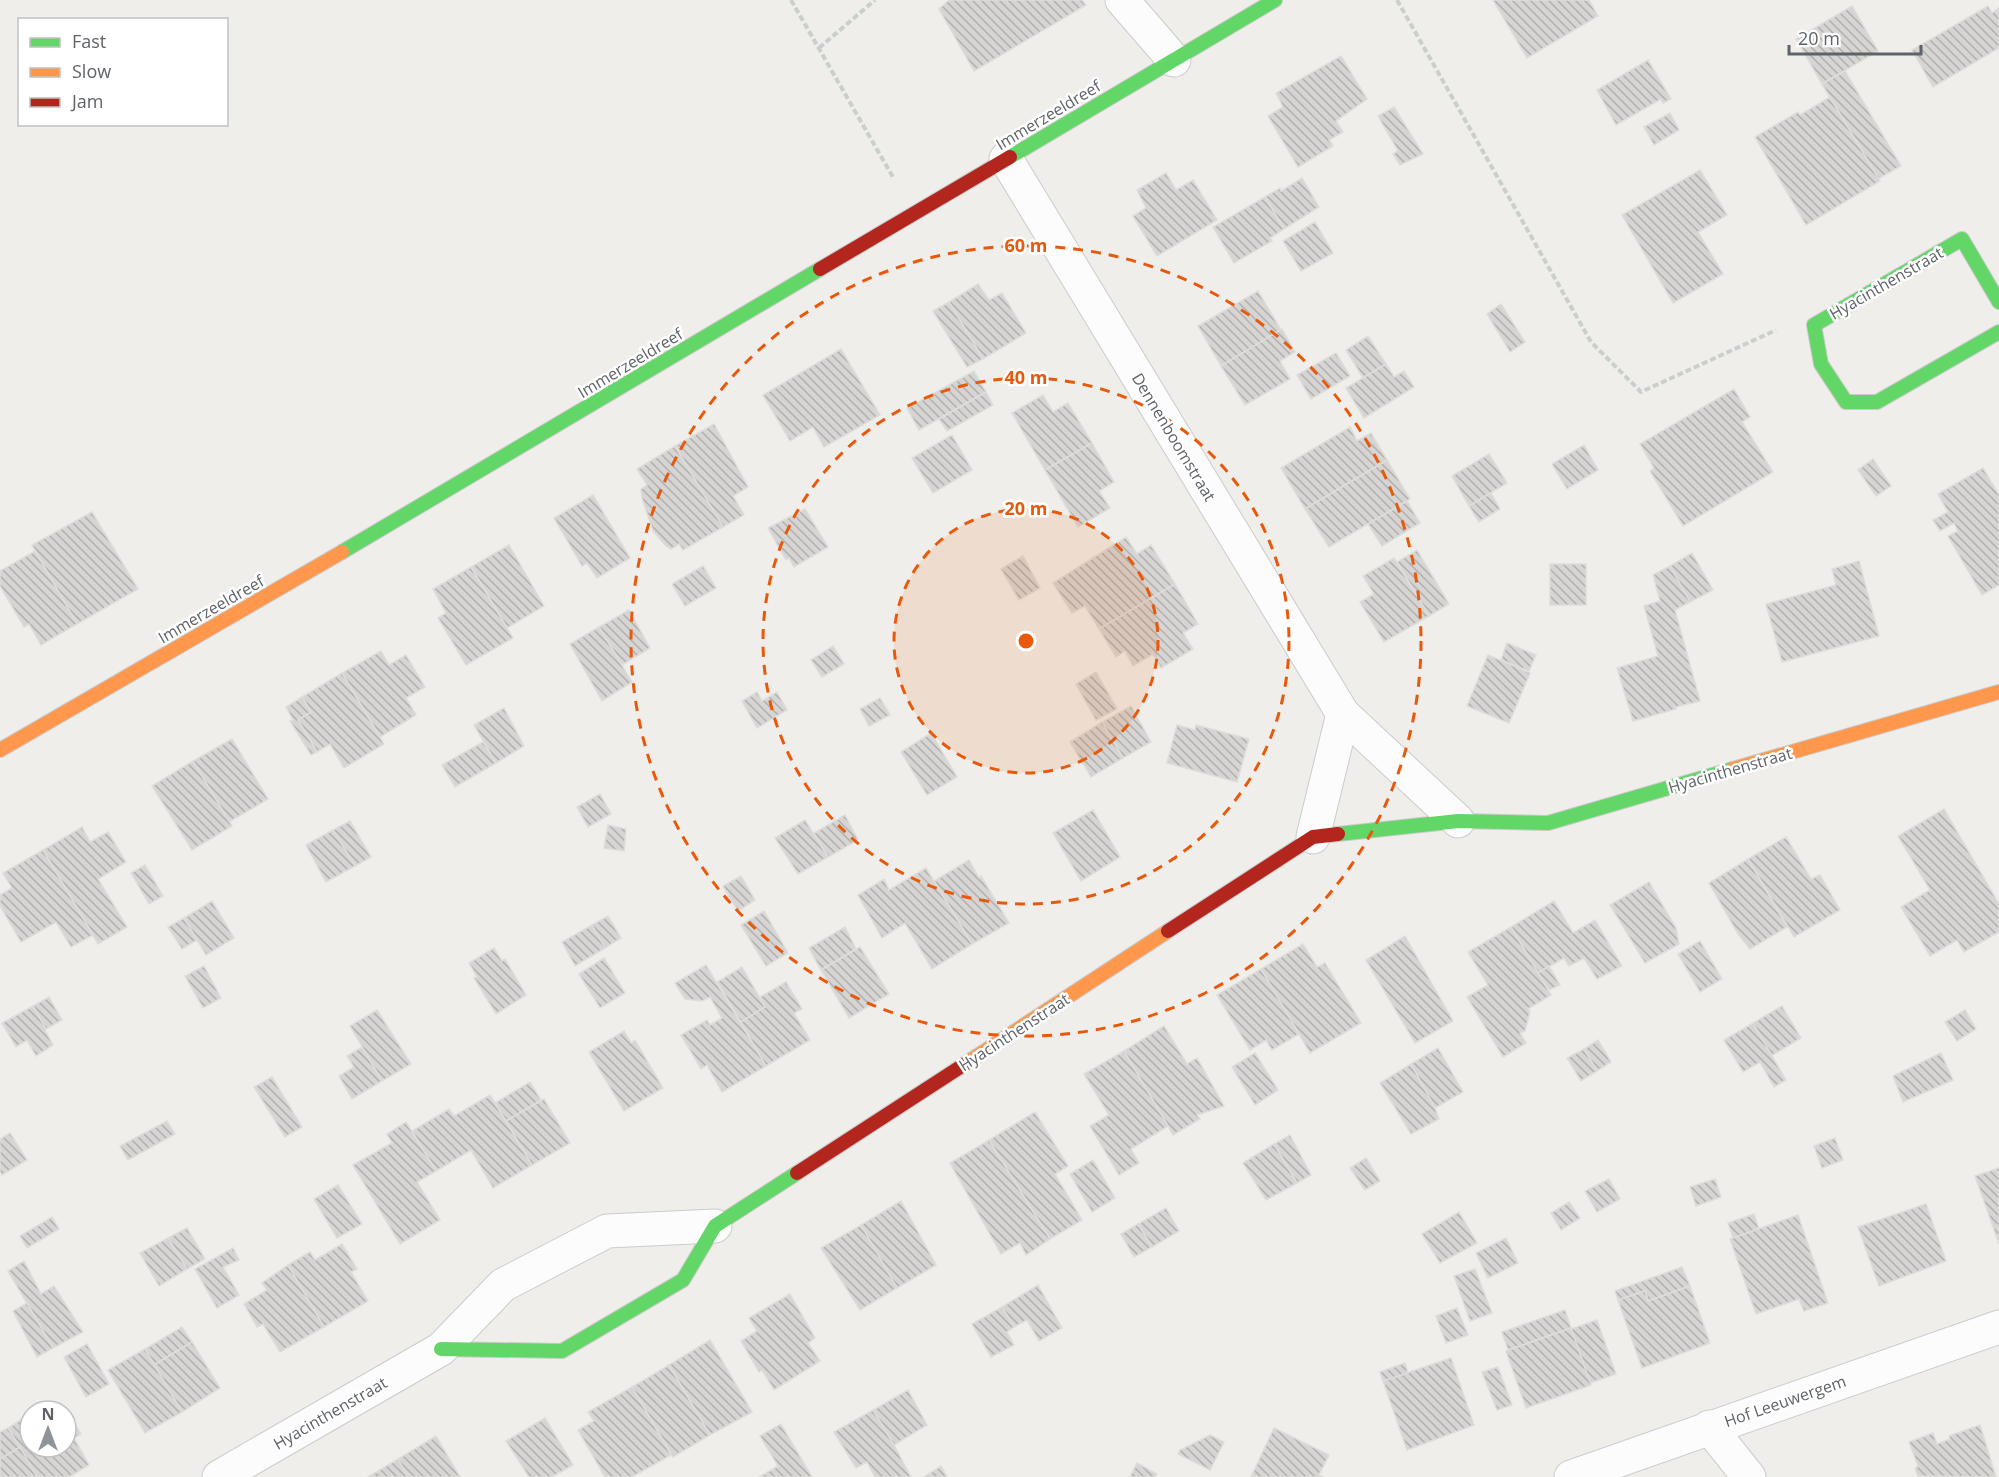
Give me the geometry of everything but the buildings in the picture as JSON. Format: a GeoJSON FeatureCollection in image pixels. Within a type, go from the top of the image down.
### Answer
{"type":"FeatureCollection","features":[{"type":"Feature","properties":{"kind":"street"},"geometry":{"type":"LineString","coordinates":[[1122,0],[1174,60]]}},
{"type":"Feature","properties":{"kind":"street","name":"Immerzeeldreef"},"geometry":{"type":"LineString","coordinates":[[0,750],[201,635],[1275,0]]}},
{"type":"Feature","properties":{"kind":"street","name":"Dennenboomstraat"},"geometry":{"type":"LineString","coordinates":[[1006,159],[1342,714]]}},
{"type":"Feature","properties":{"kind":"street","name":"Hyacinthenstraat"},"geometry":{"type":"LineString","coordinates":[[1999,302],[1962,239],[1814,325],[1821,364],[1846,402],[1877,402],[1999,332]]}},
{"type":"Feature","properties":{"kind":"street","name":"Hyacinthenstraat"},"geometry":{"type":"LineString","coordinates":[[441,1348],[562,1351],[683,1280],[715,1226],[1313,837],[1458,821],[1548,823],[1999,692]]}},
{"type":"Feature","properties":{"kind":"street"},"geometry":{"type":"LineString","coordinates":[[1313,837],[1342,714],[1458,821]]}},
{"type":"Feature","properties":{"kind":"street","name":"Hyacinthenstraat"},"geometry":{"type":"LineString","coordinates":[[219,1477],[441,1348],[503,1285],[607,1231],[715,1226]]}},
{"type":"Feature","properties":{"kind":"street","name":"Hof Leeuwergem"},"geometry":{"type":"LineString","coordinates":[[1571,1477],[1999,1327]]}},
{"type":"Feature","properties":{"kind":"street"},"geometry":{"type":"LineString","coordinates":[[1709,1427],[1749,1477]]}},
{"type":"Feature","properties":{"kind":"path"},"geometry":{"type":"LineString","coordinates":[[791,0],[914,214]]}},
{"type":"Feature","properties":{"kind":"path"},"geometry":{"type":"LineString","coordinates":[[819,48],[875,0]]}},
{"type":"Feature","properties":{"kind":"path"},"geometry":{"type":"LineString","coordinates":[[1397,0],[1592,342],[1641,392],[1783,327],[1814,325]]}},
{"type":"Feature","properties":{"kind":"traffic: fast"},"geometry":{"type":"LineString","coordinates":[[1010,157],[1275,0]]}},
{"type":"Feature","properties":{"kind":"traffic: fast"},"geometry":{"type":"LineString","coordinates":[[1999,302],[1962,239],[1814,325],[1821,364],[1846,402],[1877,402],[1999,332]]}},
{"type":"Feature","properties":{"kind":"traffic: fast"},"geometry":{"type":"LineString","coordinates":[[342,552],[820,269]]}},
{"type":"Feature","properties":{"kind":"traffic: fast"},"geometry":{"type":"LineString","coordinates":[[1338,834],[1458,821],[1548,823],[1733,769]]}},
{"type":"Feature","properties":{"kind":"traffic: fast"},"geometry":{"type":"LineString","coordinates":[[441,1349],[562,1351],[683,1280],[715,1226],[797,1173]]}},
{"type":"Feature","properties":{"kind":"traffic: slow"},"geometry":{"type":"LineString","coordinates":[[0,750],[342,552]]}},
{"type":"Feature","properties":{"kind":"traffic: slow"},"geometry":{"type":"LineString","coordinates":[[1733,769],[1999,692]]}},
{"type":"Feature","properties":{"kind":"traffic: slow"},"geometry":{"type":"LineString","coordinates":[[968,1062],[1168,931]]}},
{"type":"Feature","properties":{"kind":"traffic: jam"},"geometry":{"type":"LineString","coordinates":[[820,269],[1010,157]]}},
{"type":"Feature","properties":{"kind":"traffic: jam"},"geometry":{"type":"LineString","coordinates":[[1168,931],[1313,837],[1338,834]]}},
{"type":"Feature","properties":{"kind":"traffic: jam"},"geometry":{"type":"LineString","coordinates":[[797,1173],[968,1062]]}}]}
